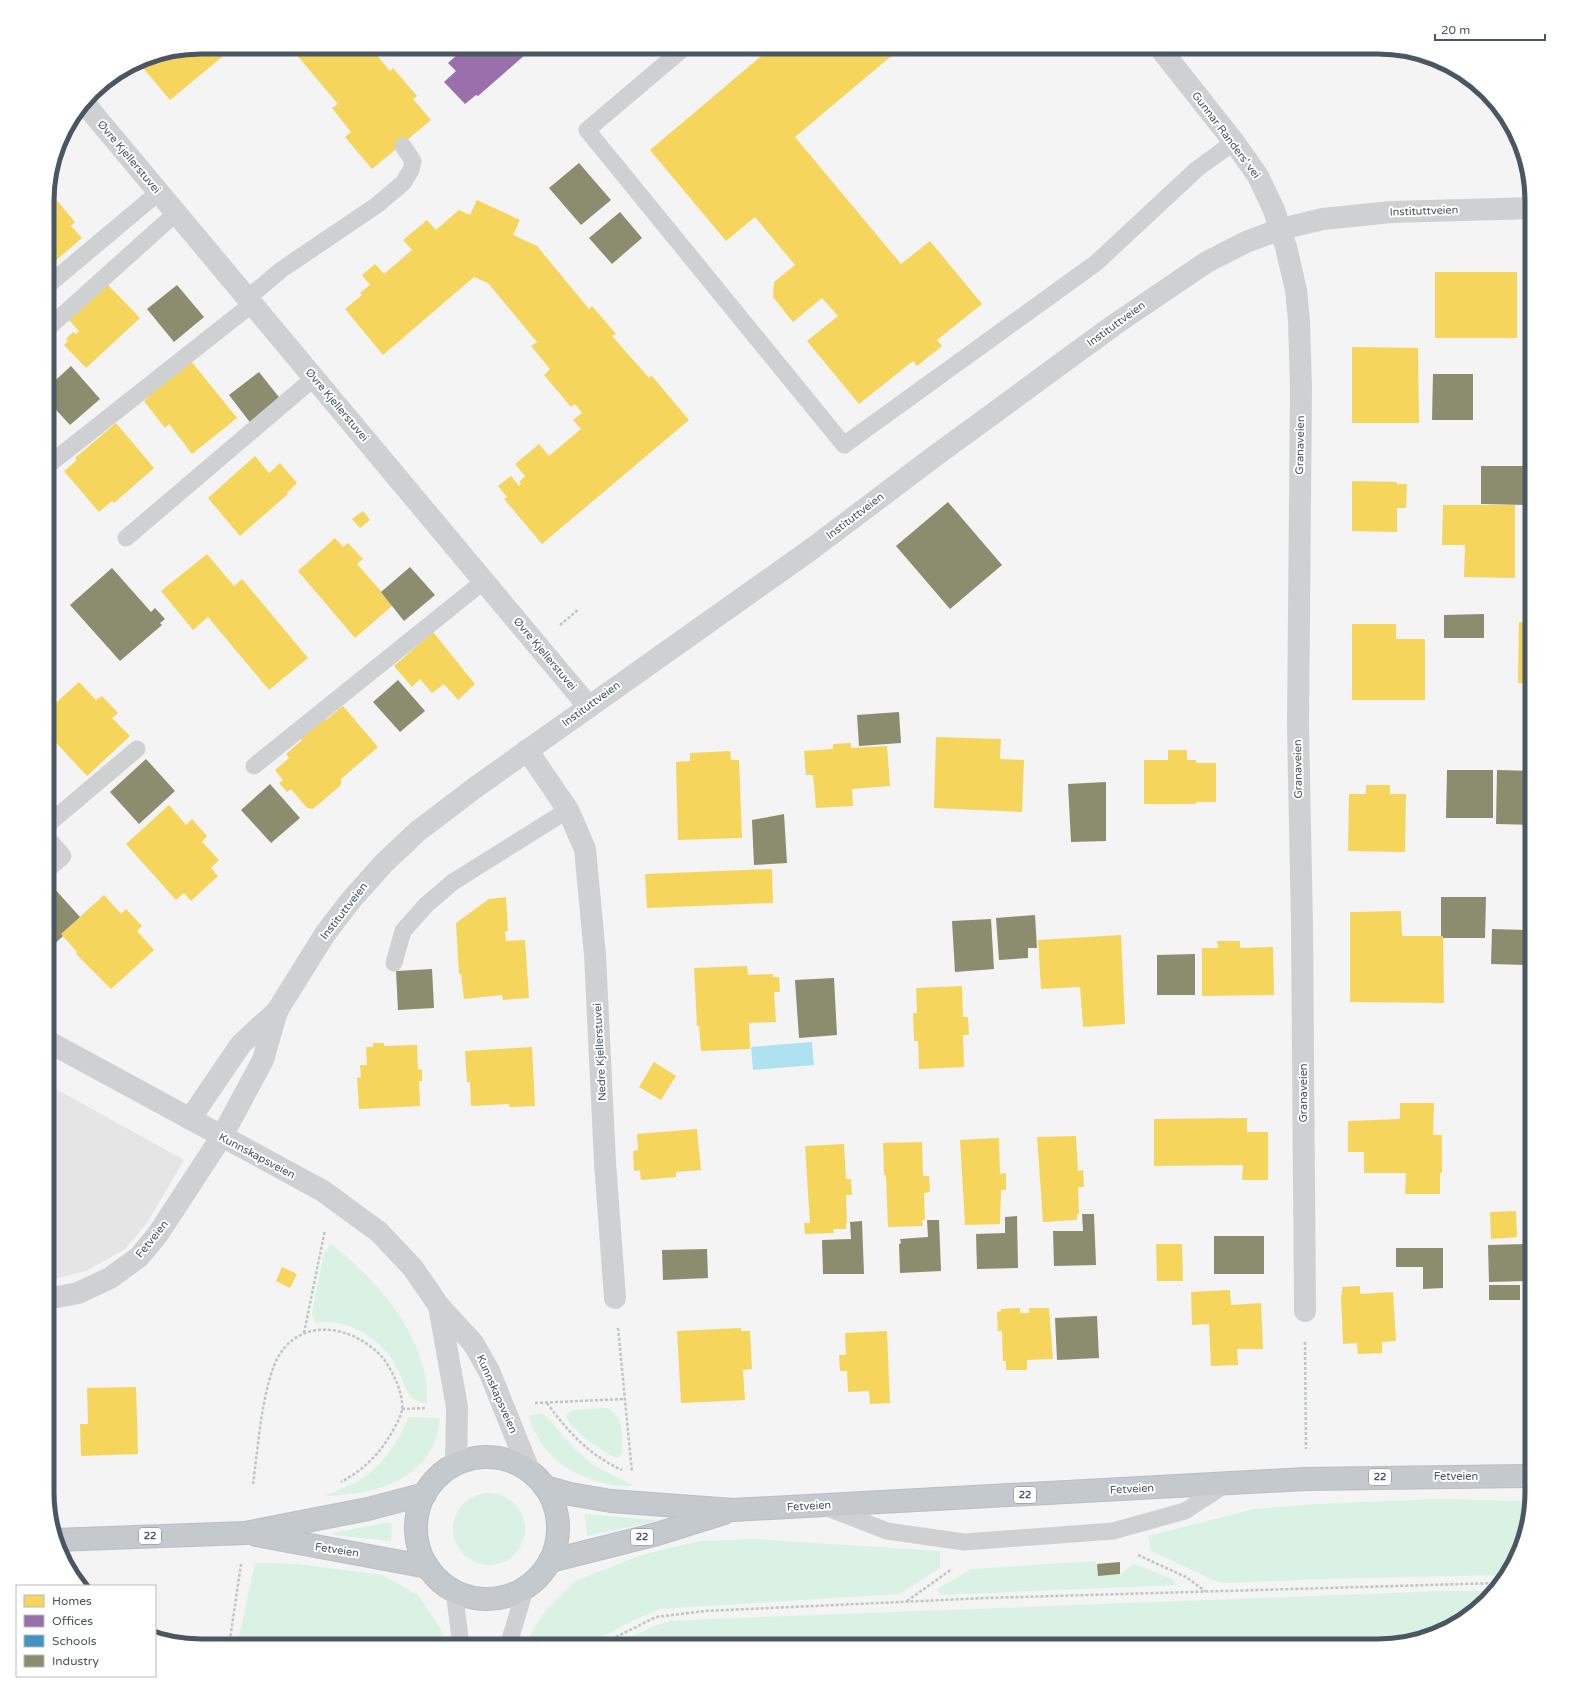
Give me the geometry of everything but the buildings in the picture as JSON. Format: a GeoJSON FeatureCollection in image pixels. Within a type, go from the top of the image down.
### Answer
{"type":"FeatureCollection","features":[{"type":"Feature","properties":{"kind":"highway"},"geometry":{"type":"LineString","coordinates":[[493,1457],[512,1461],[529,1470],[545,1487],[554,1504],[558,1523],[556,1543],[550,1561],[535,1580],[526,1587],[509,1595],[490,1598],[472,1597],[454,1590],[444,1584],[428,1567],[419,1549],[416,1531],[418,1512],[425,1494],[443,1472],[456,1464],[474,1458],[493,1457]]}},
{"type":"Feature","properties":{"kind":"highway","name":"Fetveien"},"geometry":{"type":"LineString","coordinates":[[545,1487],[570,1494],[611,1501],[733,1510],[1321,1478],[1525,1476]]}},
{"type":"Feature","properties":{"kind":"highway","name":"Fetveien"},"geometry":{"type":"LineString","coordinates":[[62,1540],[245,1533],[368,1509],[425,1494]]}},
{"type":"Feature","properties":{"kind":"highway","name":"Fetveien"},"geometry":{"type":"LineString","coordinates":[[550,1561],[657,1534],[733,1510]]}},
{"type":"Feature","properties":{"kind":"highway","name":"Fetveien"},"geometry":{"type":"LineString","coordinates":[[245,1533],[428,1567]]}},
{"type":"Feature","properties":{"kind":"street","name":"Gunnar Randers' vei"},"geometry":{"type":"LineString","coordinates":[[1165,54],[1234,142],[1258,176],[1281,229]]}},
{"type":"Feature","properties":{"kind":"street","name":"Øvre Kjellerstuvei"},"geometry":{"type":"LineString","coordinates":[[88,107],[589,707]]}},
{"type":"Feature","properties":{"kind":"street","name":"Instituttveien"},"geometry":{"type":"LineString","coordinates":[[190,1119],[241,1044],[277,1011],[325,934],[351,900],[384,863],[418,832],[447,808],[527,750],[813,548],[935,456],[1157,295],[1208,262],[1246,242],[1281,229],[1323,219],[1356,215],[1525,208]]}},
{"type":"Feature","properties":{"kind":"street","name":"Granaveien"},"geometry":{"type":"LineString","coordinates":[[1281,229],[1296,290],[1299,321],[1301,381],[1298,726],[1302,933],[1305,1311]]}},
{"type":"Feature","properties":{"kind":"street","name":"Nedre Kjellerstuvei"},"geometry":{"type":"LineString","coordinates":[[527,750],[568,810],[585,849],[595,955],[605,1162],[615,1298]]}},
{"type":"Feature","properties":{"kind":"street","name":"Instituttveien"},"geometry":{"type":"LineString","coordinates":[[222,1136],[264,1060],[277,1011]]}},
{"type":"Feature","properties":{"kind":"street","name":"Kunnskapsveien"},"geometry":{"type":"LineString","coordinates":[[54,1045],[323,1191],[379,1232],[413,1268],[439,1306],[473,1343],[488,1371],[529,1470]]}},
{"type":"Feature","properties":{"kind":"street","name":"Fetveien"},"geometry":{"type":"LineString","coordinates":[[54,1297],[78,1292],[110,1278],[139,1257],[158,1234],[222,1136]]}},
{"type":"Feature","properties":{"kind":"street","name":"Kunnskapsveien"},"geometry":{"type":"LineString","coordinates":[[439,1306],[457,1407],[456,1464]]}},
{"type":"Feature","properties":{"kind":"lane"},"geometry":{"type":"LineString","coordinates":[[677,54],[587,130],[844,445],[1096,263],[1197,169],[1234,142]]}},
{"type":"Feature","properties":{"kind":"lane"},"geometry":{"type":"LineString","coordinates":[[54,460],[250,301],[281,270],[377,205],[403,183],[411,170],[413,161],[403,146]]}},
{"type":"Feature","properties":{"kind":"lane"},"geometry":{"type":"LineString","coordinates":[[54,280],[159,192]]}},
{"type":"Feature","properties":{"kind":"lane"},"geometry":{"type":"LineString","coordinates":[[54,323],[176,212]]}},
{"type":"Feature","properties":{"kind":"lane"},"geometry":{"type":"LineString","coordinates":[[126,538],[314,378]]}},
{"type":"Feature","properties":{"kind":"lane"},"geometry":{"type":"LineString","coordinates":[[254,766],[484,581]]}},
{"type":"Feature","properties":{"kind":"lane"},"geometry":{"type":"LineString","coordinates":[[54,818],[138,750]]}},
{"type":"Feature","properties":{"kind":"lane"},"geometry":{"type":"LineString","coordinates":[[394,963],[403,931],[426,905],[452,882],[568,810]]}},
{"type":"Feature","properties":{"kind":"lane"},"geometry":{"type":"LineString","coordinates":[[54,846],[63,856],[54,864]]}},
{"type":"Feature","properties":{"kind":"lane"},"geometry":{"type":"LineString","coordinates":[[823,1506],[887,1531],[964,1542],[1113,1531],[1136,1527],[1185,1512],[1228,1483]]}},
{"type":"Feature","properties":{"kind":"lane"},"geometry":{"type":"LineString","coordinates":[[510,1639],[526,1587]]}},
{"type":"Feature","properties":{"kind":"lane"},"geometry":{"type":"LineString","coordinates":[[454,1590],[460,1639]]}},
{"type":"Feature","properties":{"kind":"path"},"geometry":{"type":"LineString","coordinates":[[555,629],[579,609]]}},
{"type":"Feature","properties":{"kind":"path"},"geometry":{"type":"LineString","coordinates":[[304,1333],[325,1230]]}},
{"type":"Feature","properties":{"kind":"path"},"geometry":{"type":"LineString","coordinates":[[547,1403],[574,1438],[586,1449],[599,1458],[632,1475],[615,1298]]}},
{"type":"Feature","properties":{"kind":"path"},"geometry":{"type":"LineString","coordinates":[[1305,1311],[1306,1449]]}},
{"type":"Feature","properties":{"kind":"path"},"geometry":{"type":"LineString","coordinates":[[253,1484],[271,1375],[279,1356],[288,1344],[304,1333],[331,1330],[346,1332],[366,1344],[382,1357],[393,1374],[400,1390],[402,1409],[385,1444],[371,1460],[356,1473],[336,1483]]}},
{"type":"Feature","properties":{"kind":"path"},"geometry":{"type":"LineString","coordinates":[[530,1404],[624,1399]]}},
{"type":"Feature","properties":{"kind":"path"},"geometry":{"type":"LineString","coordinates":[[402,1409],[429,1408]]}},
{"type":"Feature","properties":{"kind":"path"},"geometry":{"type":"LineString","coordinates":[[230,1639],[241,1564]]}},
{"type":"Feature","properties":{"kind":"path"},"geometry":{"type":"LineString","coordinates":[[612,1639],[656,1617],[704,1611],[994,1598],[1493,1583]]}},
{"type":"Feature","properties":{"kind":"shaded area"},"geometry":{"type":"Polygon","coordinates":[[[54,1088],[184,1160],[147,1223],[124,1250],[86,1271],[54,1279],[54,1088]]]}},
{"type":"Feature","properties":{"kind":"green space"},"geometry":{"type":"Polygon","coordinates":[[[331,1244],[366,1275],[383,1293],[398,1313],[411,1335],[420,1357],[426,1380],[427,1403],[417,1401],[411,1396],[407,1391],[398,1369],[390,1356],[373,1339],[362,1332],[340,1323],[316,1323],[312,1313],[324,1253],[331,1244]]]}},
{"type":"Feature","properties":{"kind":"green space"},"geometry":{"type":"Polygon","coordinates":[[[607,1408],[617,1416],[620,1422],[623,1454],[617,1458],[588,1440],[574,1428],[566,1416],[572,1410],[607,1408]]]}},
{"type":"Feature","properties":{"kind":"green space"},"geometry":{"type":"Polygon","coordinates":[[[542,1413],[586,1459],[599,1468],[634,1486],[621,1486],[594,1481],[581,1476],[558,1461],[548,1452],[540,1441],[528,1416],[542,1413]]]}},
{"type":"Feature","properties":{"kind":"green space"},"geometry":{"type":"Polygon","coordinates":[[[409,1417],[440,1418],[436,1439],[427,1456],[415,1469],[400,1480],[382,1487],[363,1492],[323,1496],[339,1490],[366,1476],[376,1467],[394,1445],[409,1417]]]}},
{"type":"Feature","properties":{"kind":"green space"},"geometry":{"type":"Polygon","coordinates":[[[482,1493],[496,1493],[503,1495],[515,1503],[523,1515],[525,1529],[523,1543],[515,1555],[503,1563],[496,1565],[482,1565],[475,1563],[463,1555],[455,1543],[453,1536],[453,1522],[455,1515],[463,1503],[475,1495],[482,1493]]]}},
{"type":"Feature","properties":{"kind":"green space"},"geometry":{"type":"Polygon","coordinates":[[[1438,1499],[1525,1501],[1520,1530],[1514,1548],[1499,1575],[1322,1579],[1230,1583],[1218,1582],[1151,1551],[1148,1536],[1254,1509],[1316,1504],[1438,1499]]]}},
{"type":"Feature","properties":{"kind":"green space"},"geometry":{"type":"Polygon","coordinates":[[[585,1514],[654,1520],[657,1521],[587,1536],[585,1514]]]}},
{"type":"Feature","properties":{"kind":"green space"},"geometry":{"type":"Polygon","coordinates":[[[390,1522],[392,1526],[391,1541],[334,1535],[333,1533],[390,1522]]]}},
{"type":"Feature","properties":{"kind":"green space"},"geometry":{"type":"Polygon","coordinates":[[[755,1539],[940,1551],[940,1568],[899,1594],[660,1609],[634,1620],[597,1639],[530,1639],[544,1612],[575,1581],[639,1556],[700,1541],[755,1539]]]}},
{"type":"Feature","properties":{"kind":"green space"},"geometry":{"type":"Polygon","coordinates":[[[1096,1561],[1098,1576],[1120,1574],[1134,1564],[1172,1579],[1178,1585],[941,1595],[938,1591],[939,1588],[971,1569],[1096,1561]]]}},
{"type":"Feature","properties":{"kind":"green space"},"geometry":{"type":"Polygon","coordinates":[[[255,1563],[297,1564],[383,1575],[418,1595],[441,1629],[443,1639],[239,1639],[255,1563]]]}},
{"type":"Feature","properties":{"kind":"green space"},"geometry":{"type":"Polygon","coordinates":[[[1443,1591],[1486,1591],[1467,1609],[1443,1624],[1416,1634],[1388,1639],[628,1639],[654,1626],[671,1621],[1443,1591]]]}},
{"type":"Feature","properties":{"kind":"water"},"geometry":{"type":"Polygon","coordinates":[[[812,1042],[814,1065],[753,1070],[751,1047],[812,1042]]]}}]}
